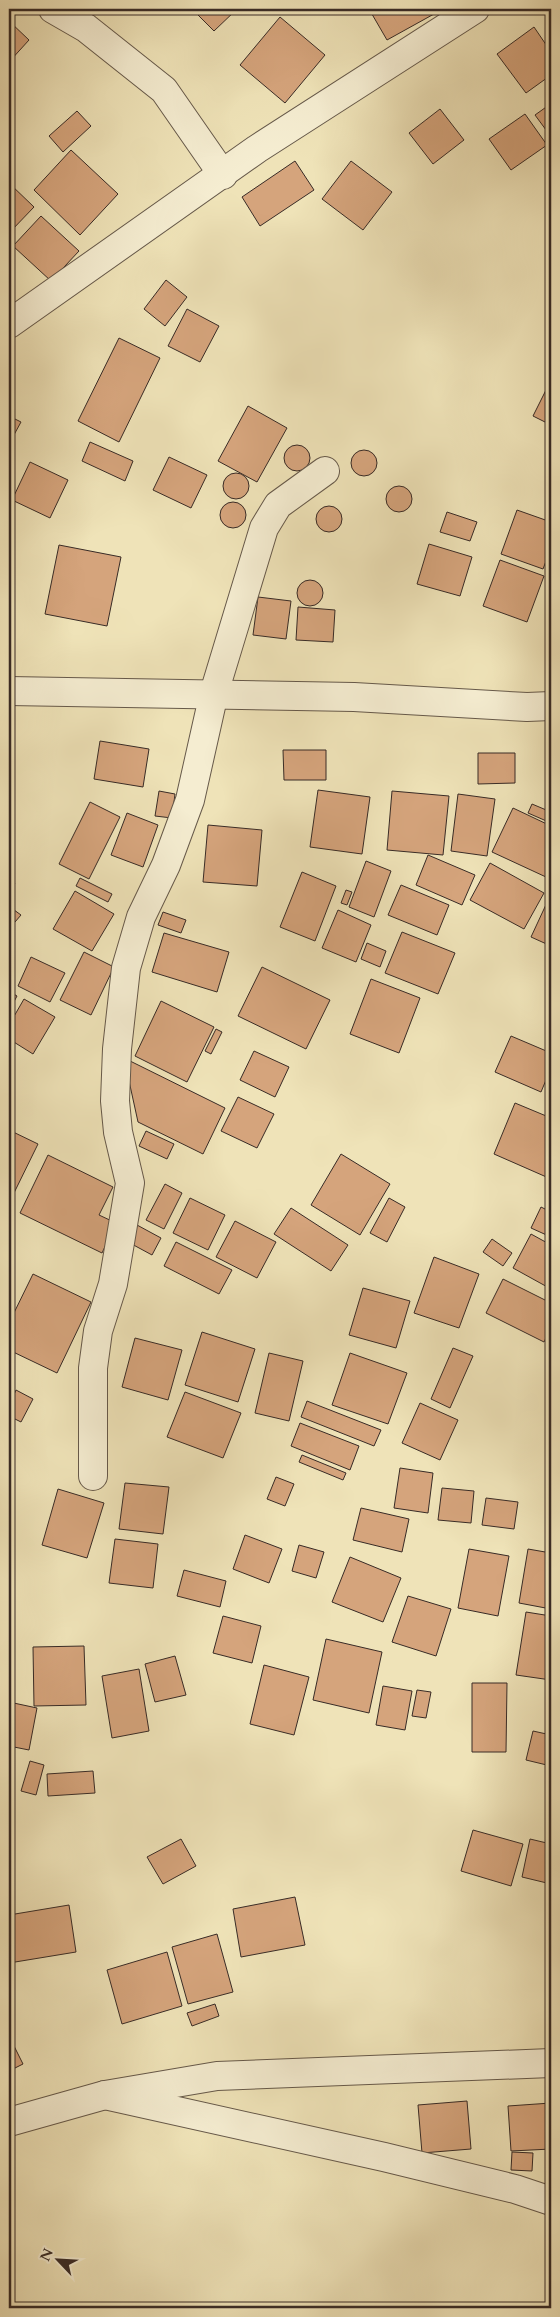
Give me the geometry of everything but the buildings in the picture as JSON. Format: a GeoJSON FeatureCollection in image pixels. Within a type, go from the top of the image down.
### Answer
{"type":"FeatureCollection","features":[{"type":"Feature","properties":{"kind":"street"},"geometry":{"type":"LineString","coordinates":[[53,9],[86,28],[164,90],[223,175]]}},
{"type":"Feature","properties":{"kind":"street"},"geometry":{"type":"LineString","coordinates":[[9,324],[223,175],[257,149],[476,9]]}},
{"type":"Feature","properties":{"kind":"street"},"geometry":{"type":"LineString","coordinates":[[93,1476],[93,1368],[98,1331],[113,1284],[130,1183],[118,1132],[115,1101],[117,1049],[126,968],[141,917],[166,865],[190,800],[214,693],[264,528],[278,505],[325,471]]}},
{"type":"Feature","properties":{"kind":"street"},"geometry":{"type":"LineString","coordinates":[[9,691],[354,696],[527,707],[551,706]]}},
{"type":"Feature","properties":{"kind":"street"},"geometry":{"type":"LineString","coordinates":[[9,2122],[105,2095],[218,2076],[551,2063]]}},
{"type":"Feature","properties":{"kind":"street"},"geometry":{"type":"LineString","coordinates":[[105,2095],[384,2156],[515,2188],[551,2201]]}}]}
